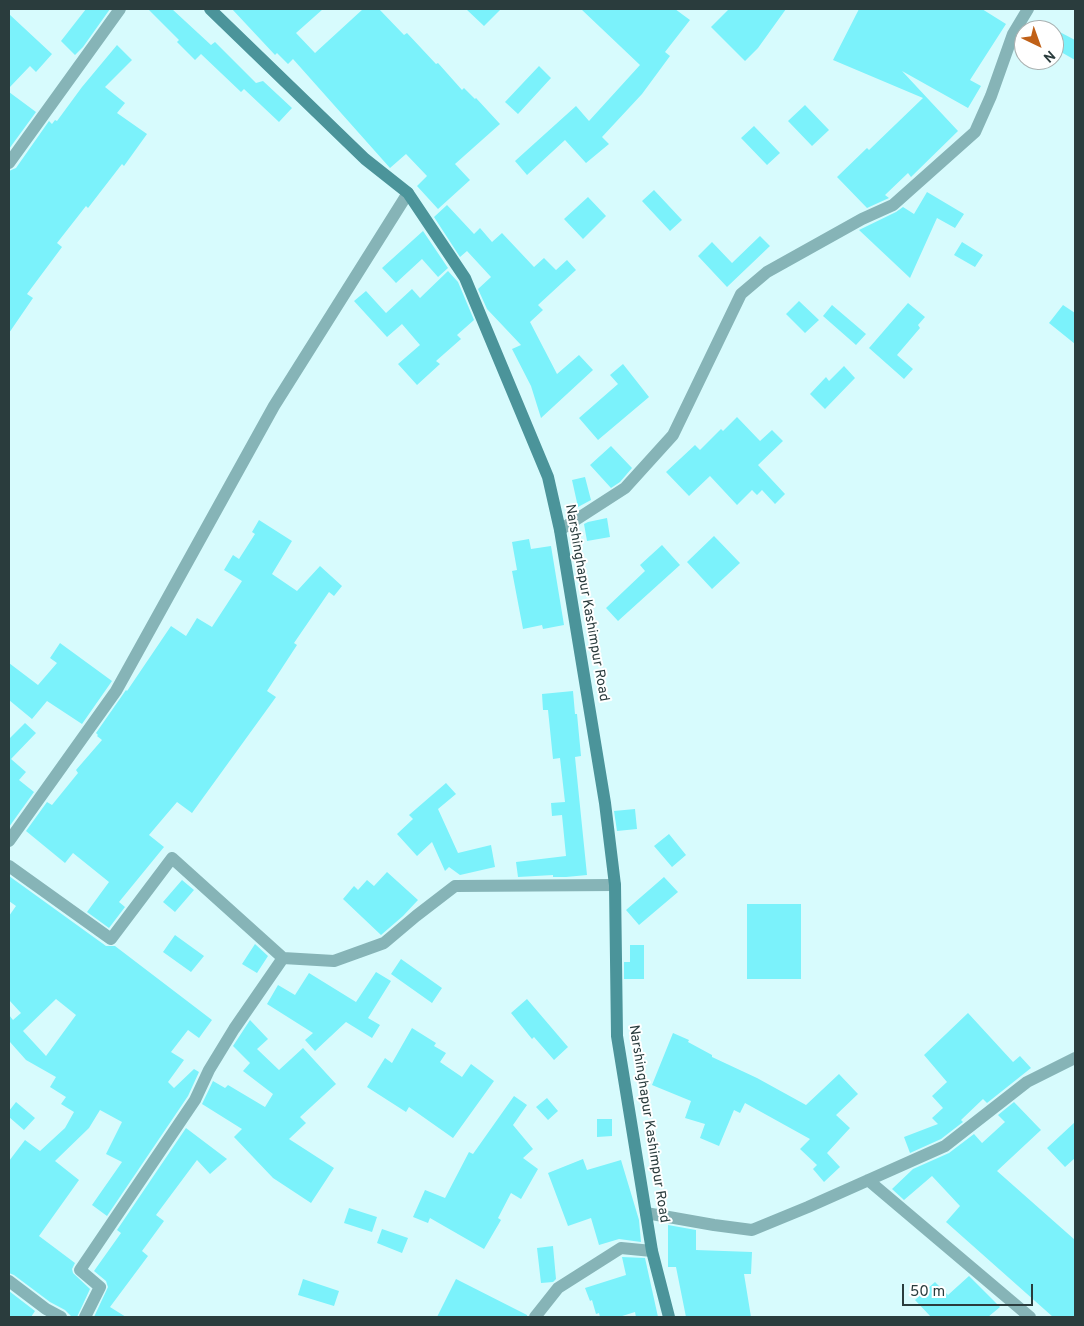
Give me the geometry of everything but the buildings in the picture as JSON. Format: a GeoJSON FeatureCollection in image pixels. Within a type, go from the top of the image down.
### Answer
{"type":"FeatureCollection","features":[{"type":"Feature","properties":{"kind":"street"},"geometry":{"type":"LineString","coordinates":[[9,163],[120,9]]}},
{"type":"Feature","properties":{"kind":"street","name":"Narshinghapur Kashimpur Road"},"geometry":{"type":"LineString","coordinates":[[210,9],[365,160],[408,193],[465,278],[548,476],[560,530],[605,803],[615,885],[617,1036],[652,1251],[669,1317]]}},
{"type":"Feature","properties":{"kind":"street"},"geometry":{"type":"LineString","coordinates":[[560,530],[625,488],[673,435],[741,294],[767,272],[862,219],[893,205],[975,132],[991,96],[1013,34],[1028,9]]}},
{"type":"Feature","properties":{"kind":"street"},"geometry":{"type":"LineString","coordinates":[[9,842],[116,691],[274,406],[408,193]]}},
{"type":"Feature","properties":{"kind":"street"},"geometry":{"type":"LineString","coordinates":[[9,866],[110,940],[172,858],[283,958],[334,961],[384,943],[455,886],[615,885]]}},
{"type":"Feature","properties":{"kind":"street"},"geometry":{"type":"LineString","coordinates":[[85,1317],[100,1287],[80,1270],[190,1107],[209,1070],[234,1029],[283,958]]}},
{"type":"Feature","properties":{"kind":"street"},"geometry":{"type":"LineString","coordinates":[[646,1214],[752,1230],[945,1146],[1027,1082],[1075,1058]]}},
{"type":"Feature","properties":{"kind":"street"},"geometry":{"type":"LineString","coordinates":[[868,1180],[1030,1317]]}},
{"type":"Feature","properties":{"kind":"street"},"geometry":{"type":"LineString","coordinates":[[535,1317],[558,1288],[621,1248],[652,1251]]}},
{"type":"Feature","properties":{"kind":"street"},"geometry":{"type":"LineString","coordinates":[[9,1281],[44,1313],[61,1317]]}}]}
